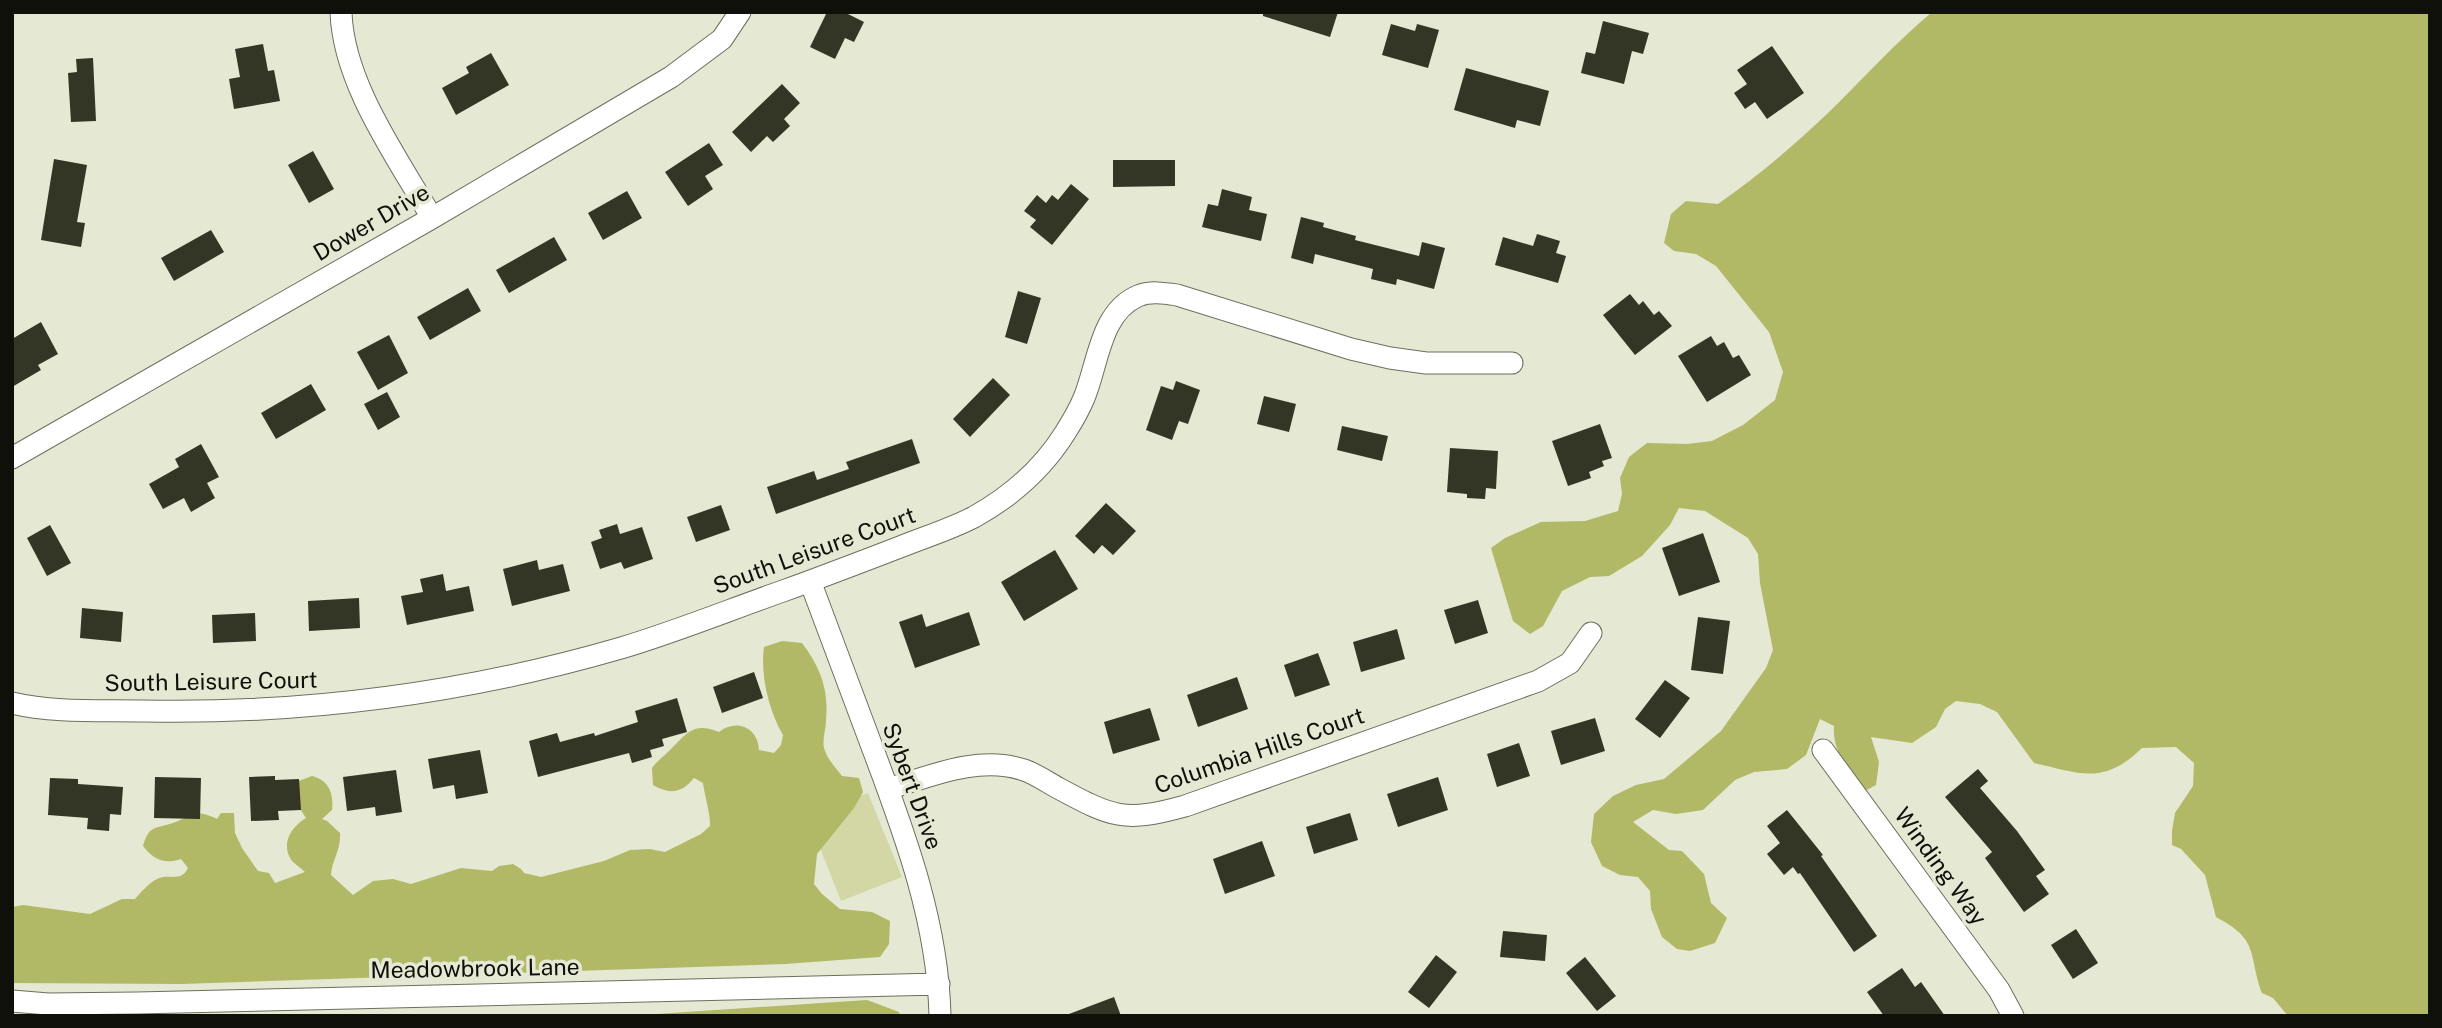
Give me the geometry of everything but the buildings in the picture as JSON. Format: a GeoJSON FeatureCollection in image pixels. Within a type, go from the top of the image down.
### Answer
{"type":"FeatureCollection","features":[{"type":"Feature","properties":{"kind":"street"},"geometry":{"type":"LineString","coordinates":[[341,12],[349,66],[363,97],[432,218]]}},
{"type":"Feature","properties":{"kind":"street","name":"Dower Drive"},"geometry":{"type":"LineString","coordinates":[[12,458],[432,218],[671,76],[722,39],[740,12]]}},
{"type":"Feature","properties":{"kind":"street","name":"South Leisure Court"},"geometry":{"type":"LineString","coordinates":[[12,703],[63,709],[230,712],[344,703],[420,692],[561,664],[623,648],[810,581],[962,523],[1015,490],[1041,465],[1064,434],[1084,398],[1111,321],[1128,302],[1141,294],[1177,295],[1351,349],[1391,358],[1438,363],[1512,363]]}},
{"type":"Feature","properties":{"kind":"street","name":"Sybert Drive"},"geometry":{"type":"LineString","coordinates":[[810,581],[888,789],[920,883],[939,984],[940,1016]]}},
{"type":"Feature","properties":{"kind":"street","name":"Columbia Hills Court"},"geometry":{"type":"LineString","coordinates":[[888,789],[953,768],[992,765],[1024,770],[1088,805],[1117,816],[1151,816],[1538,681],[1570,663],[1591,633]]}},
{"type":"Feature","properties":{"kind":"street","name":"Winding Way"},"geometry":{"type":"LineString","coordinates":[[1823,750],[1999,990],[2013,1016]]}},
{"type":"Feature","properties":{"kind":"street","name":"Meadowbrook Lane"},"geometry":{"type":"LineString","coordinates":[[12,1002],[137,1003],[939,984]]}},
{"type":"Feature","properties":{"kind":"green space"},"geometry":{"type":"Polygon","coordinates":[[[1932,12],[2430,12],[2430,1016],[2288,1016],[2273,998],[2262,993],[2246,941],[2230,925],[2216,917],[2205,875],[2181,849],[2172,845],[2175,813],[2193,786],[2194,763],[2176,747],[2142,748],[2116,768],[2092,774],[2034,763],[1997,712],[1980,704],[1956,701],[1945,709],[1936,727],[1912,743],[1871,737],[1879,762],[1876,785],[1865,791],[1839,753],[1834,726],[1820,719],[1806,755],[1787,769],[1754,772],[1735,780],[1703,810],[1676,814],[1653,810],[1633,822],[1669,850],[1682,851],[1704,874],[1711,903],[1727,918],[1715,943],[1690,951],[1677,949],[1662,937],[1651,909],[1650,891],[1638,877],[1620,875],[1602,866],[1591,842],[1594,814],[1613,796],[1636,785],[1664,779],[1721,731],[1766,668],[1773,650],[1760,583],[1758,554],[1748,538],[1705,511],[1679,508],[1670,525],[1642,556],[1609,576],[1590,577],[1562,591],[1543,626],[1530,634],[1513,621],[1491,548],[1505,538],[1541,522],[1585,521],[1618,511],[1622,494],[1620,478],[1629,457],[1647,443],[1687,444],[1712,441],[1743,425],[1775,400],[1783,372],[1769,332],[1716,266],[1696,254],[1674,251],[1664,243],[1671,214],[1686,201],[1718,204],[1747,183],[1814,126],[1932,12]]]}},
{"type":"Feature","properties":{"kind":"green space"},"geometry":{"type":"Polygon","coordinates":[[[782,641],[802,643],[814,661],[826,698],[823,742],[825,752],[842,776],[859,778],[863,792],[854,808],[817,854],[814,884],[840,909],[872,912],[890,921],[889,944],[880,957],[785,964],[182,984],[12,983],[12,907],[23,905],[90,914],[122,899],[135,899],[148,885],[161,877],[185,873],[188,868],[181,859],[159,860],[143,846],[150,831],[157,827],[194,814],[217,819],[221,813],[234,813],[235,833],[258,871],[269,873],[275,883],[305,872],[292,861],[287,842],[292,831],[306,818],[298,806],[296,782],[312,776],[323,781],[331,793],[332,810],[322,819],[340,833],[331,875],[353,895],[373,881],[393,879],[411,884],[461,868],[492,871],[499,866],[513,864],[524,873],[541,877],[604,861],[630,850],[650,849],[665,852],[701,834],[710,826],[709,815],[703,783],[694,778],[685,787],[675,791],[665,790],[653,785],[652,768],[685,735],[702,728],[719,732],[733,726],[745,727],[755,736],[759,750],[774,753],[781,745],[783,735],[767,692],[763,658],[764,647],[782,641]]]}},
{"type":"Feature","properties":{"kind":"green space"},"geometry":{"type":"Polygon","coordinates":[[[868,793],[902,877],[841,901],[808,817],[868,793]]]}},
{"type":"Feature","properties":{"kind":"green space"},"geometry":{"type":"Polygon","coordinates":[[[867,1000],[899,1012],[900,1016],[627,1016],[867,1000]]]}}]}
